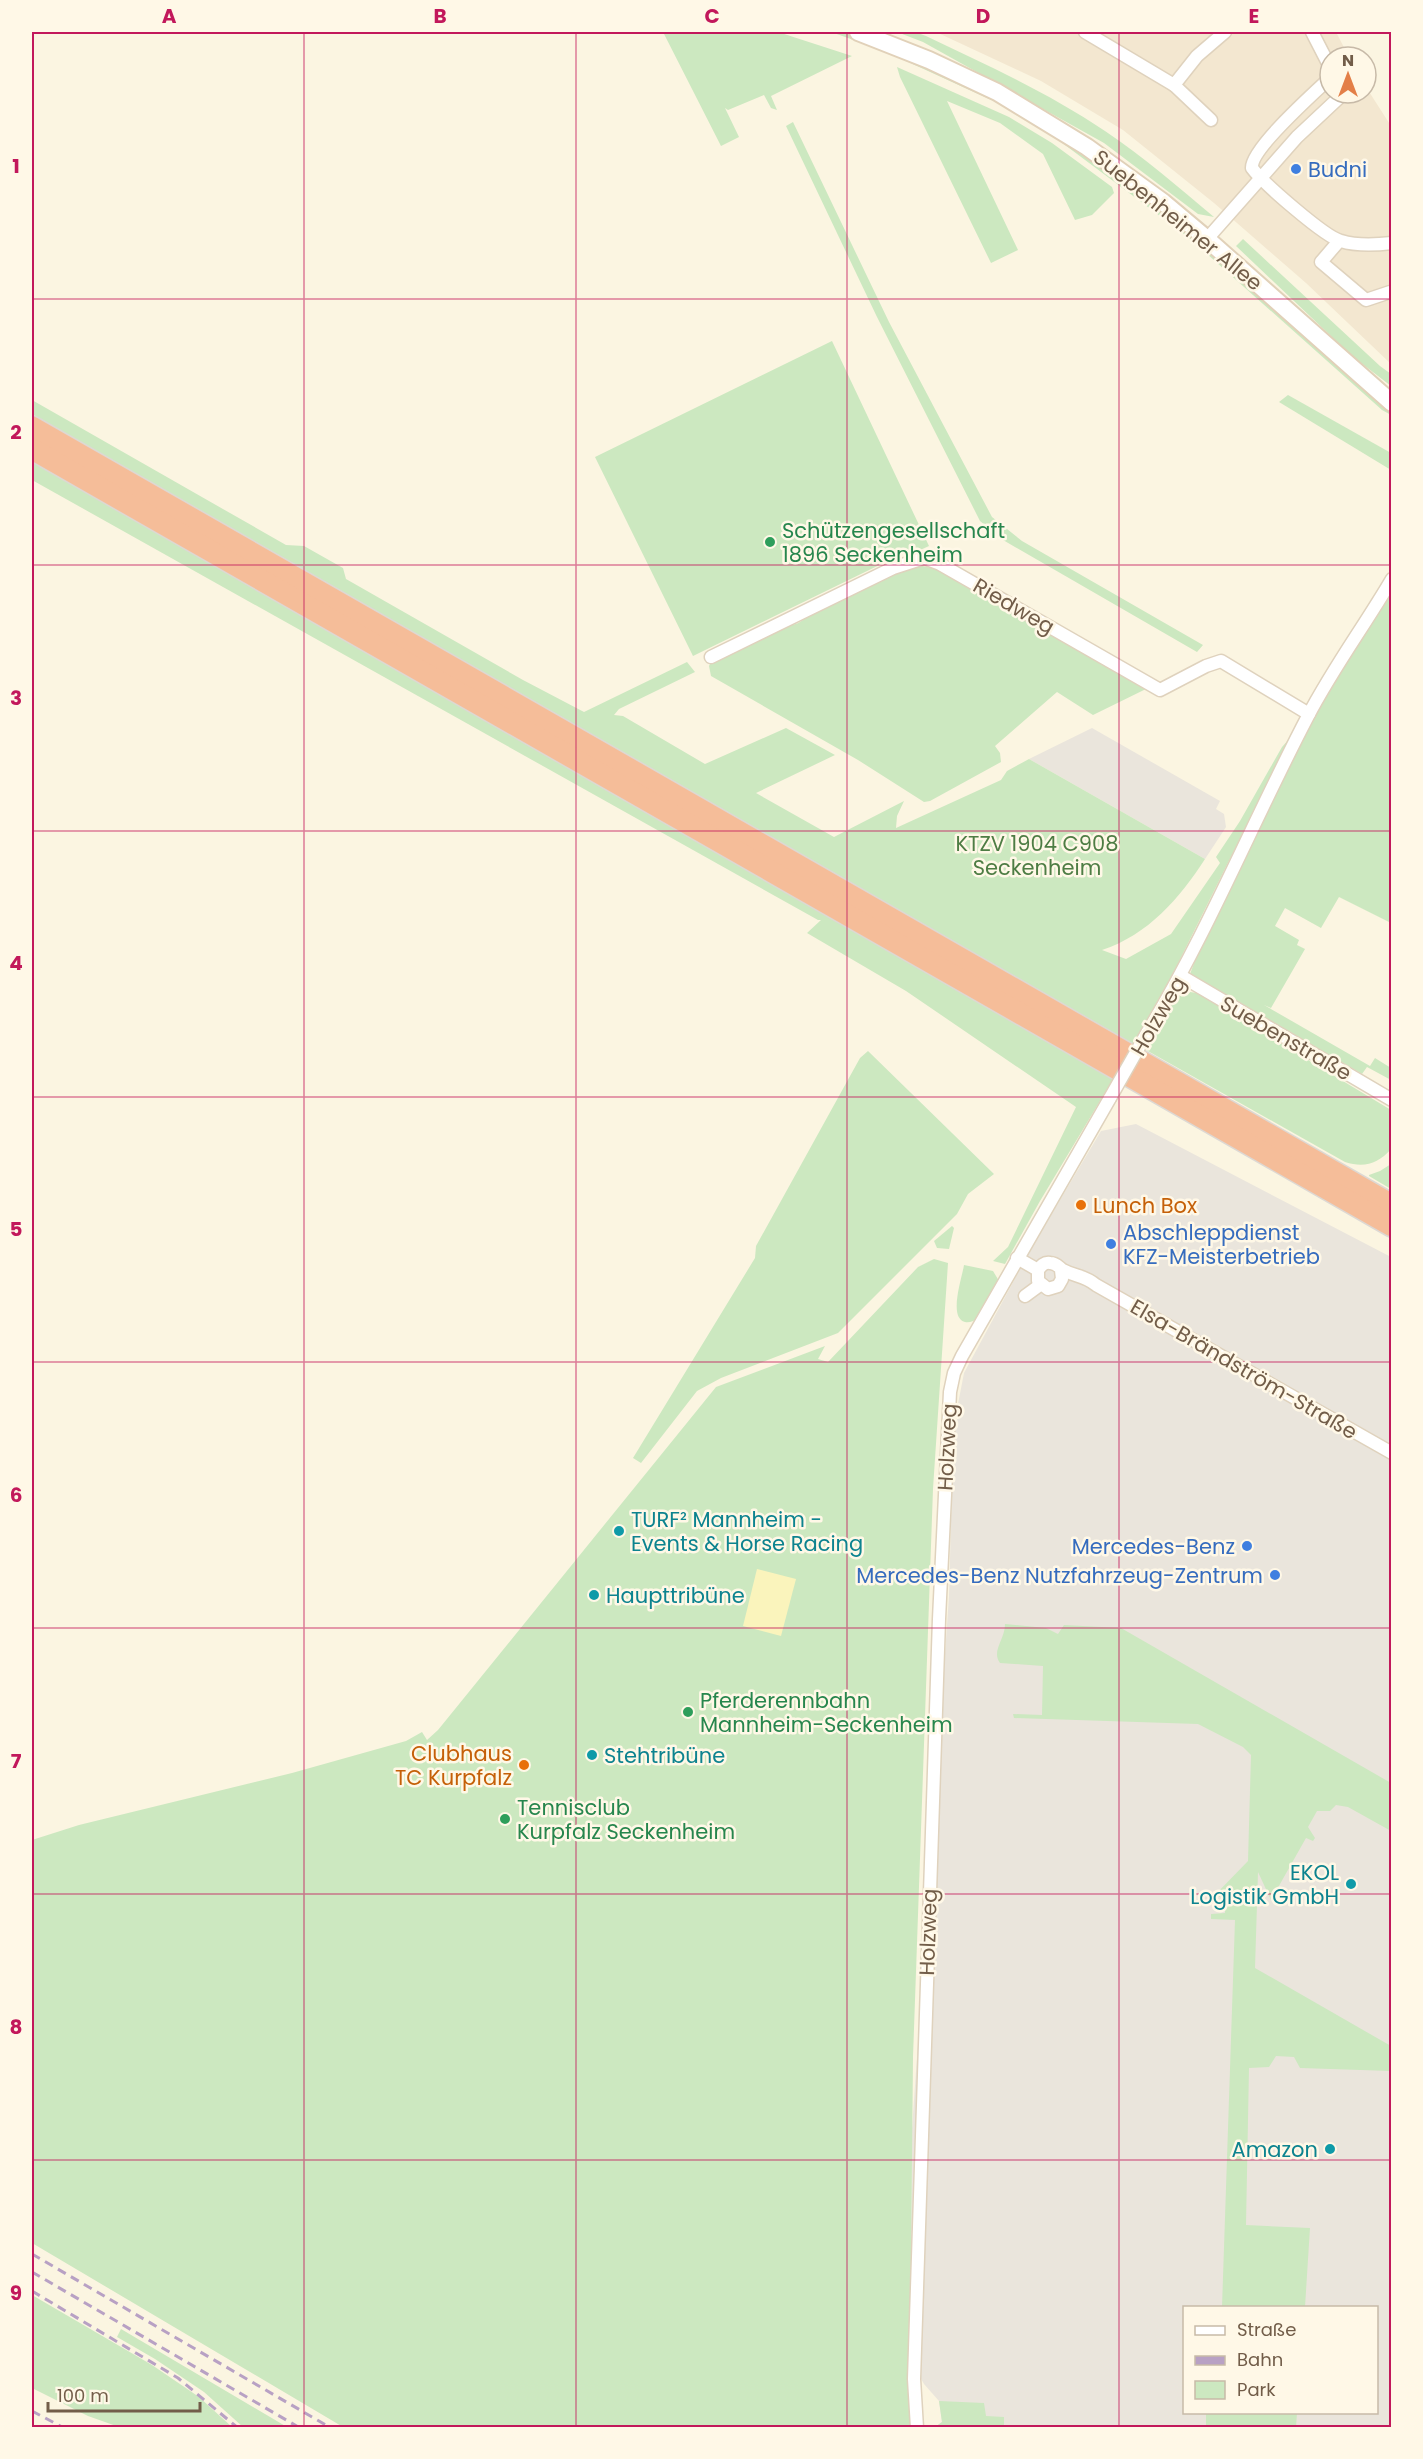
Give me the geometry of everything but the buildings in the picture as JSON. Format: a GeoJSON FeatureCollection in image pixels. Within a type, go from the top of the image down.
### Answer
{"type":"FeatureCollection","features":[{"type":"Feature","properties":{"kind":"highway"},"geometry":{"type":"LineString","coordinates":[[32,428],[1392,1205]]}},
{"type":"Feature","properties":{"kind":"highway"},"geometry":{"type":"LineString","coordinates":[[32,449],[1392,1226]]}},
{"type":"Feature","properties":{"kind":"main road","name":"Suebenheimer Allee"},"geometry":{"type":"LineString","coordinates":[[858,32],[930,60],[997,92],[1087,147],[1210,235]]}},
{"type":"Feature","properties":{"kind":"main road","name":"Suebenheimer Allee"},"geometry":{"type":"LineString","coordinates":[[886,32],[966,68],[1062,123],[1139,173],[1291,303],[1327,343],[1381,396],[1392,402]]}},
{"type":"Feature","properties":{"kind":"main road","name":"Suebenheimer Allee"},"geometry":{"type":"LineString","coordinates":[[1360,374],[1392,393]]}},
{"type":"Feature","properties":{"kind":"street"},"geometry":{"type":"LineString","coordinates":[[1085,32],[1174,85],[1211,120]]}},
{"type":"Feature","properties":{"kind":"street"},"geometry":{"type":"LineString","coordinates":[[1174,85],[1197,56],[1225,32]]}},
{"type":"Feature","properties":{"kind":"street"},"geometry":{"type":"LineString","coordinates":[[1318,89],[1295,111],[1253,159],[1252,168],[1259,178],[1339,241],[1361,245],[1392,243]]}},
{"type":"Feature","properties":{"kind":"street"},"geometry":{"type":"LineString","coordinates":[[1210,235],[1297,137],[1331,105]]}},
{"type":"Feature","properties":{"kind":"street"},"geometry":{"type":"LineString","coordinates":[[1339,241],[1321,262],[1366,300],[1390,292]]}},
{"type":"Feature","properties":{"kind":"street","name":"Riedweg"},"geometry":{"type":"LineString","coordinates":[[711,657],[893,568],[924,558],[940,564],[1160,690],[1206,666],[1221,661],[1309,714]]}},
{"type":"Feature","properties":{"kind":"street","name":"Holzweg"},"geometry":{"type":"LineString","coordinates":[[917,2427],[914,2379],[926,1985],[944,1493],[950,1392],[954,1373],[1017,1258],[1181,976],[1309,714],[1392,579]]}},
{"type":"Feature","properties":{"kind":"street","name":"Suebenstraße"},"geometry":{"type":"LineString","coordinates":[[1181,976],[1392,1100]]}},
{"type":"Feature","properties":{"kind":"street"},"geometry":{"type":"LineString","coordinates":[[1017,1258],[1038,1270]]}},
{"type":"Feature","properties":{"kind":"street"},"geometry":{"type":"LineString","coordinates":[[1050,1262],[1061,1269],[1063,1276],[1058,1286],[1048,1289],[1040,1285],[1036,1278],[1043,1264],[1050,1262]]}},
{"type":"Feature","properties":{"kind":"street","name":"Elsa-Brändström-Straße"},"geometry":{"type":"LineString","coordinates":[[1061,1269],[1087,1277],[1096,1285],[1392,1453]]}},
{"type":"Feature","properties":{"kind":"street","name":"Elsa-Brändström-Straße"},"geometry":{"type":"LineString","coordinates":[[1061,1283],[1096,1285]]}},
{"type":"Feature","properties":{"kind":"street"},"geometry":{"type":"LineString","coordinates":[[1025,1296],[1040,1285]]}},
{"type":"Feature","properties":{"kind":"shaded area"},"geometry":{"type":"Polygon","coordinates":[[[936,32],[1336,32],[1343,45],[1318,45],[1318,105],[1378,105],[1391,126],[1391,364],[1306,283],[1214,203],[1123,130],[1041,81],[936,32]]]}},
{"type":"Feature","properties":{"kind":"shaded area"},"geometry":{"type":"Polygon","coordinates":[[[1092,728],[1220,801],[1216,809],[1224,814],[1226,827],[1205,859],[1029,759],[1092,728]]]}},
{"type":"Feature","properties":{"kind":"shaded area"},"geometry":{"type":"Polygon","coordinates":[[[1136,1124],[1391,1257],[1391,2427],[935,2427],[942,2422],[939,2401],[924,2384],[910,2359],[912,2129],[949,1596],[953,1446],[964,1373],[1032,1247],[1101,1131],[1136,1124]]]}},
{"type":"Feature","properties":{"kind":"green space"},"geometry":{"type":"Polygon","coordinates":[[[663,32],[778,32],[852,56],[771,96],[777,110],[771,108],[764,95],[728,110],[725,108],[739,137],[721,146],[663,32]]]}},
{"type":"Feature","properties":{"kind":"green space"},"geometry":{"type":"Polygon","coordinates":[[[831,32],[853,32],[962,77],[1114,169],[1391,405],[1391,415],[1382,410],[1188,237],[1057,139],[998,103],[882,50],[831,32]]]}},
{"type":"Feature","properties":{"kind":"green space"},"geometry":{"type":"Polygon","coordinates":[[[897,32],[915,32],[926,36],[1062,104],[1133,151],[1214,217],[1198,214],[1104,143],[923,42],[897,32]]]}},
{"type":"Feature","properties":{"kind":"green space"},"geometry":{"type":"Polygon","coordinates":[[[897,67],[1009,117],[1052,143],[1112,187],[1114,193],[1092,215],[1075,220],[1043,154],[1000,123],[947,101],[1018,250],[991,263],[897,67]]]}},
{"type":"Feature","properties":{"kind":"green space"},"geometry":{"type":"Polygon","coordinates":[[[793,122],[889,322],[992,517],[1022,541],[1203,645],[1197,652],[1003,540],[980,521],[877,317],[786,126],[793,122]]]}},
{"type":"Feature","properties":{"kind":"green space"},"geometry":{"type":"Polygon","coordinates":[[[1243,239],[1391,374],[1391,386],[1352,356],[1236,246],[1243,239]]]}},
{"type":"Feature","properties":{"kind":"green space"},"geometry":{"type":"Polygon","coordinates":[[[832,341],[929,546],[909,555],[906,552],[693,656],[595,457],[832,341]]]}},
{"type":"Feature","properties":{"kind":"green space"},"geometry":{"type":"Polygon","coordinates":[[[1288,395],[1391,453],[1391,470],[1279,402],[1288,395]]]}},
{"type":"Feature","properties":{"kind":"green space","name":"KTZV 1904 C908 Seckenheim"},"geometry":{"type":"Polygon","coordinates":[[[32,400],[286,545],[304,546],[343,568],[346,579],[523,680],[584,712],[687,662],[695,672],[619,709],[614,715],[623,716],[705,764],[786,728],[835,755],[756,793],[834,837],[904,801],[897,816],[896,828],[1001,780],[1007,771],[1029,759],[1205,859],[1174,901],[1148,925],[1134,935],[1102,950],[1126,959],[1171,934],[1220,863],[1216,857],[1240,821],[1282,747],[1290,738],[1137,1046],[32,414],[32,400]]]}},
{"type":"Feature","properties":{"kind":"green space"},"geometry":{"type":"Polygon","coordinates":[[[32,460],[926,972],[1062,1049],[1115,1076],[1005,1264],[993,1261],[1008,1247],[1076,1107],[906,991],[807,933],[821,920],[32,480],[32,460]]]}},
{"type":"Feature","properties":{"kind":"green space"},"geometry":{"type":"Polygon","coordinates":[[[918,565],[945,571],[1148,688],[1093,715],[1057,692],[995,746],[1000,753],[1001,762],[930,801],[924,802],[858,760],[711,676],[709,666],[711,662],[786,625],[793,625],[809,613],[898,571],[918,565]]]}},
{"type":"Feature","properties":{"kind":"green space"},"geometry":{"type":"Polygon","coordinates":[[[1391,582],[1391,923],[1339,897],[1321,928],[1285,908],[1275,926],[1299,940],[1297,945],[1305,949],[1271,1008],[1264,1005],[1370,1066],[1375,1058],[1391,1068],[1391,1080],[1367,1067],[1362,1074],[1190,974],[1207,929],[1302,740],[1312,714],[1391,582]]]}},
{"type":"Feature","properties":{"kind":"green space"},"geometry":{"type":"Polygon","coordinates":[[[1190,992],[1197,993],[1391,1110],[1391,1149],[1381,1158],[1370,1163],[1358,1165],[1345,1162],[1146,1050],[1170,1002],[1176,996],[1190,992]]]}},
{"type":"Feature","properties":{"kind":"green space"},"geometry":{"type":"Polygon","coordinates":[[[868,1051],[994,1174],[968,1194],[957,1214],[838,1333],[721,1378],[697,1391],[641,1463],[633,1458],[755,1258],[756,1246],[860,1058],[868,1051]]]}},
{"type":"Feature","properties":{"kind":"green space"},"geometry":{"type":"Polygon","coordinates":[[[1391,1164],[1391,1189],[1369,1176],[1380,1171],[1391,1164]]]}},
{"type":"Feature","properties":{"kind":"green space"},"geometry":{"type":"Polygon","coordinates":[[[952,1226],[954,1228],[949,1249],[937,1248],[934,1241],[952,1226]]]}},
{"type":"Feature","properties":{"kind":"green space"},"geometry":{"type":"Polygon","coordinates":[[[934,1259],[948,1263],[933,1489],[913,2057],[910,2359],[924,2427],[343,2427],[32,2243],[32,1840],[79,1825],[292,1773],[406,1741],[422,1732],[427,1740],[438,1730],[716,1387],[825,1346],[818,1359],[828,1362],[918,1267],[934,1259]]]}},
{"type":"Feature","properties":{"kind":"green space"},"geometry":{"type":"Polygon","coordinates":[[[964,1265],[993,1271],[999,1281],[978,1318],[968,1322],[960,1319],[957,1313],[964,1265]]]}},
{"type":"Feature","properties":{"kind":"green space"},"geometry":{"type":"Polygon","coordinates":[[[1005,1624],[1046,1628],[1058,1634],[1064,1625],[1121,1628],[1391,1783],[1391,1831],[1348,1807],[1336,1805],[1330,1811],[1317,1811],[1308,1827],[1315,1838],[1313,1841],[1306,1838],[1271,1900],[1258,1872],[1255,1968],[1391,2046],[1391,2071],[1300,2068],[1294,2057],[1276,2056],[1269,2067],[1249,2068],[1246,2225],[1310,2228],[1305,2306],[1222,2306],[1235,1920],[1211,1919],[1211,1914],[1225,1913],[1225,1897],[1213,1897],[1248,1861],[1251,1755],[1243,1747],[1198,1724],[1014,1718],[1013,1714],[1042,1715],[1043,1666],[1000,1663],[997,1654],[1005,1624]]]}},
{"type":"Feature","properties":{"kind":"green space"},"geometry":{"type":"Polygon","coordinates":[[[32,2295],[152,2365],[199,2397],[232,2427],[119,2427],[88,2416],[32,2388],[32,2295]]]}},
{"type":"Feature","properties":{"kind":"green space"},"geometry":{"type":"Polygon","coordinates":[[[121,2329],[287,2427],[243,2427],[204,2392],[117,2337],[121,2329]]]}},
{"type":"Feature","properties":{"kind":"green space"},"geometry":{"type":"Polygon","coordinates":[[[939,2401],[984,2403],[986,2416],[1004,2417],[1004,2427],[935,2427],[942,2422],[939,2401]]]}},
{"type":"Feature","properties":{"kind":"green space"},"geometry":{"type":"Polygon","coordinates":[[[1206,2414],[1297,2414],[1296,2427],[1206,2427],[1206,2414]]]}},
{"type":"Feature","properties":{"kind":"sand"},"geometry":{"type":"Polygon","coordinates":[[[757,1569],[796,1579],[781,1636],[743,1626],[757,1569]]]}},
{"type":"Feature","properties":{"kind":"railway"},"geometry":{"type":"LineString","coordinates":[[32,2254],[331,2428]]}},
{"type":"Feature","properties":{"kind":"railway"},"geometry":{"type":"LineString","coordinates":[[32,2272],[300,2428]]}},
{"type":"Feature","properties":{"kind":"railway"},"geometry":{"type":"LineString","coordinates":[[32,2291],[178,2378],[238,2428]]}},
{"type":"Feature","properties":{"kind":"railway"},"geometry":{"type":"LineString","coordinates":[[32,2411],[64,2428]]}},
{"type":"Feature","properties":{"kind":"place","name":"Budni"},"geometry":{"type":"Point","coordinates":[1296,169]}},
{"type":"Feature","properties":{"kind":"place","name":"Schützengesellschaft 1896 Seckenheim"},"geometry":{"type":"Point","coordinates":[770,542]}},
{"type":"Feature","properties":{"kind":"place","name":"Lunch Box"},"geometry":{"type":"Point","coordinates":[1081,1205]}},
{"type":"Feature","properties":{"kind":"place","name":"Abschleppdienst KFZ-Meisterbetrieb"},"geometry":{"type":"Point","coordinates":[1111,1244]}},
{"type":"Feature","properties":{"kind":"place","name":"TURF² Mannheim - Events & Horse Racing"},"geometry":{"type":"Point","coordinates":[619,1531]}},
{"type":"Feature","properties":{"kind":"place","name":"Mercedes-Benz"},"geometry":{"type":"Point","coordinates":[1247,1546]}},
{"type":"Feature","properties":{"kind":"place","name":"Mercedes-Benz Nutzfahrzeug-Zentrum"},"geometry":{"type":"Point","coordinates":[1275,1575]}},
{"type":"Feature","properties":{"kind":"place","name":"Haupttribüne"},"geometry":{"type":"Point","coordinates":[594,1595]}},
{"type":"Feature","properties":{"kind":"place","name":"Pferderennbahn Mannheim-Seckenheim"},"geometry":{"type":"Point","coordinates":[688,1712]}},
{"type":"Feature","properties":{"kind":"place","name":"Stehtribüne"},"geometry":{"type":"Point","coordinates":[592,1755]}},
{"type":"Feature","properties":{"kind":"place","name":"Clubhaus TC Kurpfalz"},"geometry":{"type":"Point","coordinates":[524,1765]}},
{"type":"Feature","properties":{"kind":"place","name":"Tennisclub Kurpfalz Seckenheim"},"geometry":{"type":"Point","coordinates":[505,1819]}},
{"type":"Feature","properties":{"kind":"place","name":"EKOL Logistik GmbH"},"geometry":{"type":"Point","coordinates":[1351,1884]}},
{"type":"Feature","properties":{"kind":"place","name":"Amazon"},"geometry":{"type":"Point","coordinates":[1330,2149]}}]}
